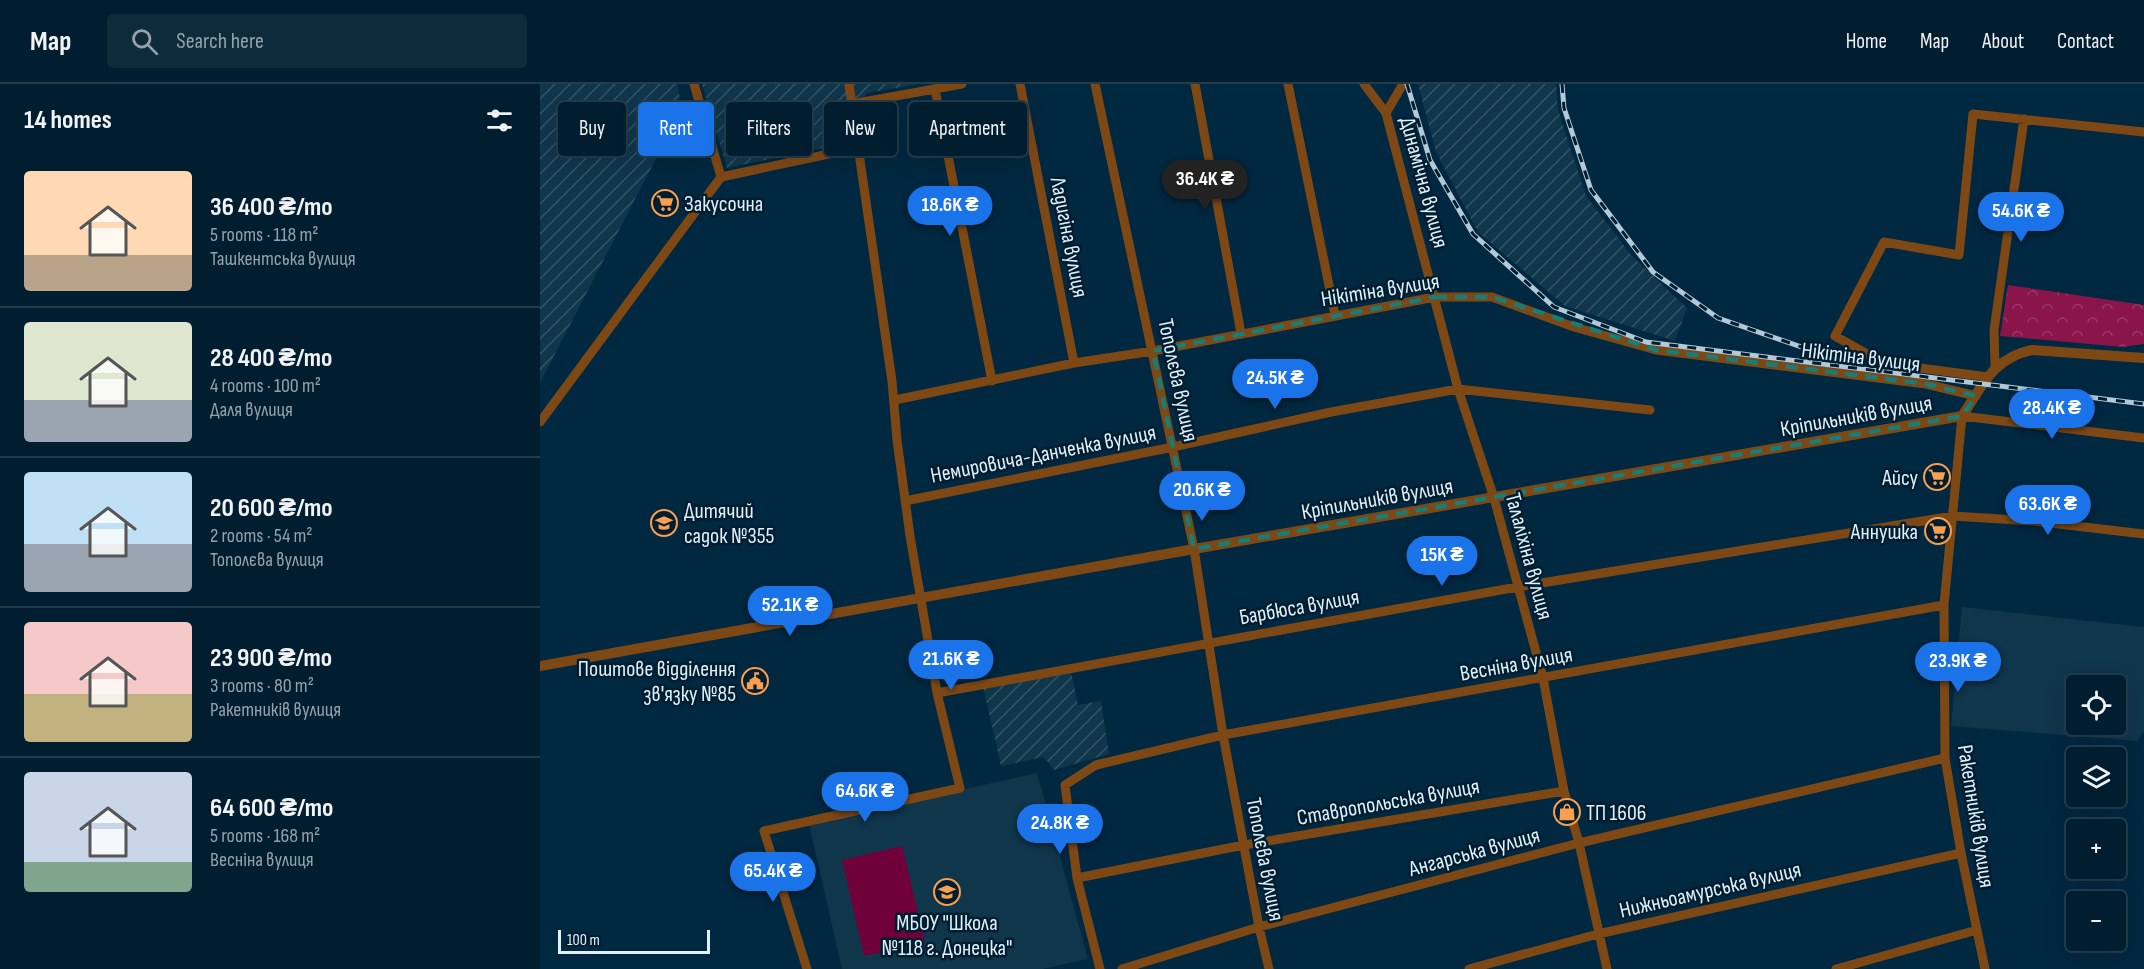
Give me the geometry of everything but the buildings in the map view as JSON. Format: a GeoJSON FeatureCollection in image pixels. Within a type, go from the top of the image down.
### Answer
{"type":"FeatureCollection","features":[{"type":"Feature","properties":{"kind":"street"},"geometry":{"type":"LineString","coordinates":[[694,84],[721,177]]}},
{"type":"Feature","properties":{"kind":"street"},"geometry":{"type":"LineString","coordinates":[[849,84],[852,102]]}},
{"type":"Feature","properties":{"kind":"street"},"geometry":{"type":"LineString","coordinates":[[863,102],[962,84]]}},
{"type":"Feature","properties":{"kind":"street","name":"Ладигіна вулиця"},"geometry":{"type":"LineString","coordinates":[[1020,84],[1074,363]]}},
{"type":"Feature","properties":{"kind":"street","name":"Тополєва вулиця"},"geometry":{"type":"LineString","coordinates":[[1095,84],[1194,549],[1223,735],[1269,969]]}},
{"type":"Feature","properties":{"kind":"street"},"geometry":{"type":"LineString","coordinates":[[1195,84],[1241,333]]}},
{"type":"Feature","properties":{"kind":"street"},"geometry":{"type":"LineString","coordinates":[[1288,84],[1335,315]]}},
{"type":"Feature","properties":{"kind":"street","name":"Динамічна вулиця"},"geometry":{"type":"LineString","coordinates":[[1364,84],[1386,113],[1435,297]]}},
{"type":"Feature","properties":{"kind":"street"},"geometry":{"type":"LineString","coordinates":[[1386,113],[1403,84]]}},
{"type":"Feature","properties":{"kind":"street"},"geometry":{"type":"LineString","coordinates":[[934,89],[992,381]]}},
{"type":"Feature","properties":{"kind":"street","name":"Кріпильників вулиця"},"geometry":{"type":"LineString","coordinates":[[1988,377],[1920,368],[1876,359],[1835,336],[1884,242],[1959,255],[1973,114],[2024,119]]}},
{"type":"Feature","properties":{"kind":"street"},"geometry":{"type":"LineString","coordinates":[[1995,366],[1994,330],[2024,119],[2144,132]]}},
{"type":"Feature","properties":{"kind":"street"},"geometry":{"type":"LineString","coordinates":[[540,422],[721,177],[824,155]]}},
{"type":"Feature","properties":{"kind":"street"},"geometry":{"type":"LineString","coordinates":[[807,969],[764,831],[960,788],[937,693],[920,599],[858,156]]}},
{"type":"Feature","properties":{"kind":"street","name":"Нікітіна вулиця"},"geometry":{"type":"LineString","coordinates":[[894,400],[1074,363],[1153,351],[1435,297],[1492,297],[1574,327],[1656,350],[1926,384],[1976,396]]}},
{"type":"Feature","properties":{"kind":"street","name":"Талаліхіна вулиця"},"geometry":{"type":"LineString","coordinates":[[1435,297],[1458,389],[1494,498],[1544,678],[1564,791],[1579,843],[1607,969]]}},
{"type":"Feature","properties":{"kind":"street","name":"Кріпильників вулиця"},"geometry":{"type":"LineString","coordinates":[[540,666],[1194,549],[1962,416],[1995,366],[2017,353],[2032,350],[2144,358]]}},
{"type":"Feature","properties":{"kind":"street","name":"Немировича-Данченка вулиця"},"geometry":{"type":"LineString","coordinates":[[905,501],[1173,447],[1331,412],[1458,389],[1650,410]]}},
{"type":"Feature","properties":{"kind":"street"},"geometry":{"type":"LineString","coordinates":[[1962,416],[2144,438]]}},
{"type":"Feature","properties":{"kind":"street","name":"Ракетників вулиця"},"geometry":{"type":"LineString","coordinates":[[1962,416],[1944,605],[1945,758],[1961,853],[1985,969]]}},
{"type":"Feature","properties":{"kind":"street","name":"Барбюса вулиця"},"geometry":{"type":"LineString","coordinates":[[937,693],[1517,587],[1953,516],[2033,521],[2144,534]]}},
{"type":"Feature","properties":{"kind":"street","name":"Весніна вулиця"},"geometry":{"type":"LineString","coordinates":[[1077,878],[1065,785],[1096,765],[1223,735],[1944,605]]}},
{"type":"Feature","properties":{"kind":"street","name":"Ангарська вулиця"},"geometry":{"type":"LineString","coordinates":[[1122,969],[1259,927],[1579,843],[1945,758]]}},
{"type":"Feature","properties":{"kind":"street","name":"Ставропольська вулиця"},"geometry":{"type":"LineString","coordinates":[[1077,878],[1244,845],[1564,791]]}},
{"type":"Feature","properties":{"kind":"street","name":"Нижньоамурська вулиця"},"geometry":{"type":"LineString","coordinates":[[1468,969],[1598,934],[1961,853]]}},
{"type":"Feature","properties":{"kind":"street"},"geometry":{"type":"LineString","coordinates":[[1077,878],[1100,969]]}},
{"type":"Feature","properties":{"kind":"street"},"geometry":{"type":"LineString","coordinates":[[1836,969],[1977,930]]}},
{"type":"Feature","properties":{"kind":"highlighted area"},"geometry":{"type":"Polygon","coordinates":[[[1435,297],[1492,297],[1656,350],[1926,384],[1976,396],[1962,416],[1194,549],[1153,351],[1435,297]]]}},
{"type":"Feature","properties":{"kind":"shaded area"},"geometry":{"type":"Polygon","coordinates":[[[540,84],[678,84],[680,102],[638,102],[638,156],[657,156],[540,383],[540,84]]]}},
{"type":"Feature","properties":{"kind":"shaded area"},"geometry":{"type":"Polygon","coordinates":[[[702,84],[918,84],[867,93],[862,102],[824,102],[824,148],[812,150],[812,102],[726,102],[726,156],[784,156],[727,168],[714,124],[714,102],[707,102],[702,84]]]}},
{"type":"Feature","properties":{"kind":"shaded area"},"geometry":{"type":"Polygon","coordinates":[[[1418,84],[1556,84],[1558,110],[1586,196],[1632,256],[1687,308],[1675,341],[1565,306],[1478,232],[1436,152],[1418,84]]]}},
{"type":"Feature","properties":{"kind":"shaded area"},"geometry":{"type":"Polygon","coordinates":[[[1962,607],[2144,627],[2144,731],[2137,741],[1951,726],[1962,607]]]}},
{"type":"Feature","properties":{"kind":"shaded area"},"geometry":{"type":"Polygon","coordinates":[[[1071,671],[1078,705],[1101,701],[1109,754],[1054,770],[1044,757],[1001,766],[983,687],[1071,671]]]}},
{"type":"Feature","properties":{"kind":"shaded area","name":"МБОУ \"Школа №118 г. Донецка\""},"geometry":{"type":"Polygon","coordinates":[[[1037,773],[1088,959],[1042,969],[842,969],[809,824],[1037,773]]]}},
{"type":"Feature","properties":{"kind":"shaded area"},"geometry":{"type":"Polygon","coordinates":[[[902,846],[925,942],[864,956],[842,860],[902,846]]]}},
{"type":"Feature","properties":{"kind":"green space"},"geometry":{"type":"Polygon","coordinates":[[[2008,285],[2144,305],[2144,344],[2123,347],[2000,336],[2008,285]]]}},
{"type":"Feature","properties":{"kind":"railway"},"geometry":{"type":"LineString","coordinates":[[1407,84],[1430,160],[1473,234],[1554,307],[1646,342],[2144,404]]}},
{"type":"Feature","properties":{"kind":"railway"},"geometry":{"type":"LineString","coordinates":[[1562,84],[1564,108],[1591,190],[1653,272],[1718,318],[1813,351],[1859,362]]}},
{"type":"Feature","properties":{"kind":"place","name":"Закусочна"},"geometry":{"type":"Point","coordinates":[665,203]}},
{"type":"Feature","properties":{"kind":"place","name":"Айсу"},"geometry":{"type":"Point","coordinates":[1937,477]}},
{"type":"Feature","properties":{"kind":"place","name":"Дитячий садок №355"},"geometry":{"type":"Point","coordinates":[664,523]}},
{"type":"Feature","properties":{"kind":"place","name":"Аннушка"},"geometry":{"type":"Point","coordinates":[1938,531]}},
{"type":"Feature","properties":{"kind":"place","name":"Поштове відділення зв'язку №85"},"geometry":{"type":"Point","coordinates":[755,681]}},
{"type":"Feature","properties":{"kind":"place","name":"ТП 1606"},"geometry":{"type":"Point","coordinates":[1567,812]}},
{"type":"Feature","properties":{"kind":"place","name":"МБОУ \"Школа №118 г. Донецка\""},"geometry":{"type":"Point","coordinates":[947,892]}}]}
